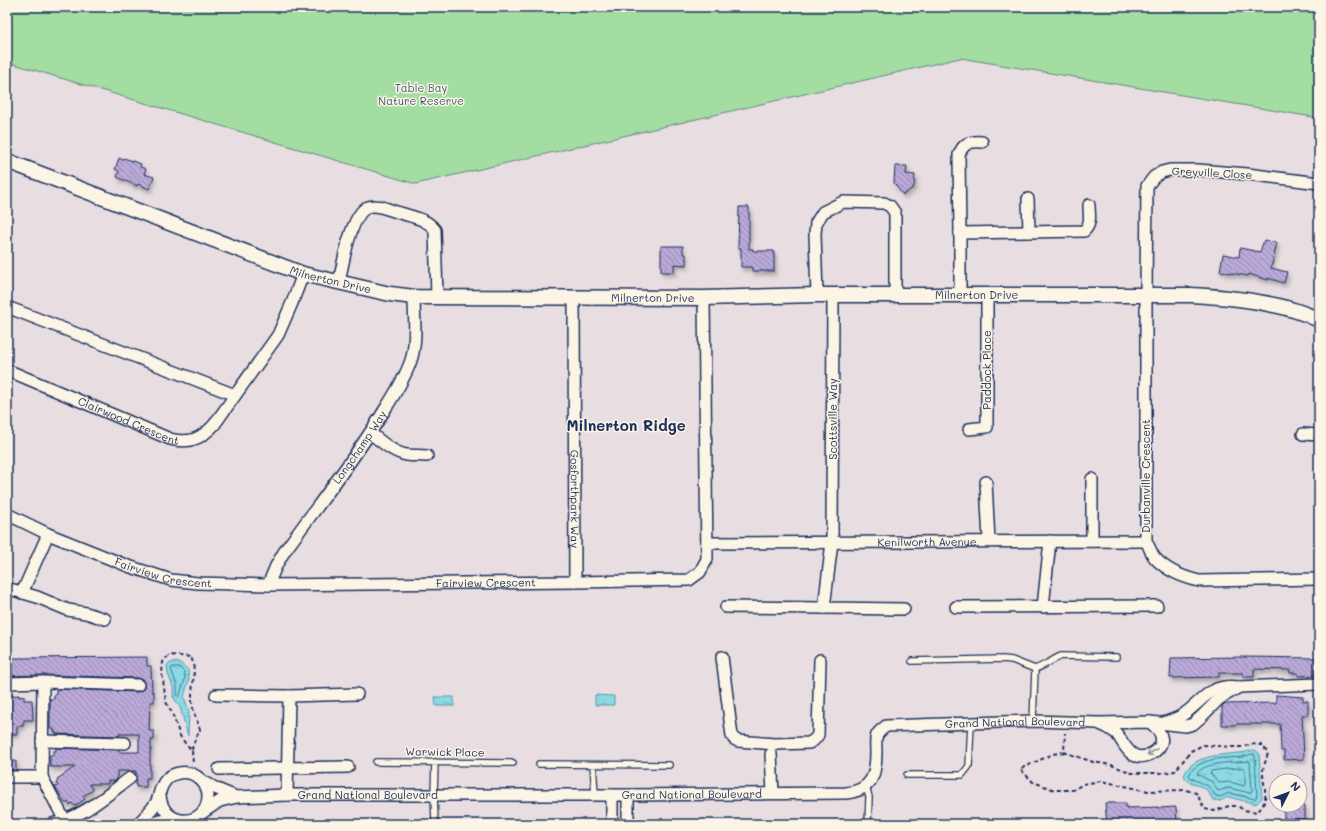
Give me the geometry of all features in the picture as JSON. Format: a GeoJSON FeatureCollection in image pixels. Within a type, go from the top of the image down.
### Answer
{"type":"FeatureCollection","features":[{"type":"Feature","properties":{"kind":"street"},"geometry":{"type":"LineString","coordinates":[[960,295],[959,155],[960,150],[965,145],[971,142],[982,142]]}},
{"type":"Feature","properties":{"kind":"street","name":"Milnerton Drive"},"geometry":{"type":"LineString","coordinates":[[7,161],[303,274],[390,294],[414,297],[704,298],[817,295],[1191,295],[1229,298],[1294,310],[1319,320]]}},
{"type":"Feature","properties":{"kind":"street","name":"Greyville Close"},"geometry":{"type":"LineString","coordinates":[[1146,294],[1147,186],[1154,177],[1162,172],[1170,170],[1198,170],[1247,174],[1319,183]]}},
{"type":"Feature","properties":{"kind":"street"},"geometry":{"type":"LineString","coordinates":[[1028,199],[1029,232]]}},
{"type":"Feature","properties":{"kind":"street"},"geometry":{"type":"LineString","coordinates":[[817,295],[816,223],[823,212],[843,202],[850,202],[884,203],[890,206],[895,213],[895,296]]}},
{"type":"Feature","properties":{"kind":"street"},"geometry":{"type":"LineString","coordinates":[[960,233],[1084,231],[1090,223],[1089,205]]}},
{"type":"Feature","properties":{"kind":"street"},"geometry":{"type":"LineString","coordinates":[[339,283],[347,245],[358,215],[369,206],[378,206],[427,221],[435,230],[437,297]]}},
{"type":"Feature","properties":{"kind":"street","name":"Clairwood Crescent"},"geometry":{"type":"LineString","coordinates":[[7,370],[170,439],[181,442],[190,440],[206,433],[214,425],[278,335],[303,274]]}},
{"type":"Feature","properties":{"kind":"street","name":"Durbanville Crescent"},"geometry":{"type":"LineString","coordinates":[[1146,294],[1146,541],[1154,557],[1171,571],[1183,577],[1199,581],[1319,579]]}},
{"type":"Feature","properties":{"kind":"street","name":"Scottsville Way"},"geometry":{"type":"LineString","coordinates":[[824,608],[832,542],[833,295]]}},
{"type":"Feature","properties":{"kind":"street","name":"Paddock Place"},"geometry":{"type":"LineString","coordinates":[[969,429],[987,427],[987,295]]}},
{"type":"Feature","properties":{"kind":"street","name":"Longchamp Way"},"geometry":{"type":"LineString","coordinates":[[268,585],[284,552],[370,433],[393,396],[412,358],[414,343],[414,297]]}},
{"type":"Feature","properties":{"kind":"street","name":"Gosforthpark Way"},"geometry":{"type":"LineString","coordinates":[[574,297],[575,582]]}},
{"type":"Feature","properties":{"kind":"street","name":"Fairview Crescent"},"geometry":{"type":"LineString","coordinates":[[7,514],[48,534],[128,566],[171,580],[198,583],[268,585],[689,580],[700,572],[707,559],[704,298]]}},
{"type":"Feature","properties":{"kind":"street"},"geometry":{"type":"LineString","coordinates":[[7,307],[235,395]]}},
{"type":"Feature","properties":{"kind":"street"},"geometry":{"type":"LineString","coordinates":[[370,433],[397,452],[406,455],[426,456]]}},
{"type":"Feature","properties":{"kind":"street"},"geometry":{"type":"LineString","coordinates":[[1303,434],[1319,435]]}},
{"type":"Feature","properties":{"kind":"street"},"geometry":{"type":"LineString","coordinates":[[1092,479],[1092,541]]}},
{"type":"Feature","properties":{"kind":"street"},"geometry":{"type":"LineString","coordinates":[[986,482],[989,541]]}},
{"type":"Feature","properties":{"kind":"street"},"geometry":{"type":"LineString","coordinates":[[22,593],[48,534]]}},
{"type":"Feature","properties":{"kind":"street"},"geometry":{"type":"LineString","coordinates":[[1043,607],[1050,541]]}},
{"type":"Feature","properties":{"kind":"street","name":"Kenilworth Avenue"},"geometry":{"type":"LineString","coordinates":[[707,543],[1146,541]]}},
{"type":"Feature","properties":{"kind":"street"},"geometry":{"type":"LineString","coordinates":[[10,590],[37,597],[68,610],[86,613],[105,619]]}},
{"type":"Feature","properties":{"kind":"street"},"geometry":{"type":"LineString","coordinates":[[956,607],[1158,606]]}},
{"type":"Feature","properties":{"kind":"street"},"geometry":{"type":"LineString","coordinates":[[726,607],[904,609]]}},
{"type":"Feature","properties":{"kind":"street"},"geometry":{"type":"LineString","coordinates":[[722,657],[732,736],[734,740],[773,749],[809,743],[818,735],[820,660]]}},
{"type":"Feature","properties":{"kind":"street"},"geometry":{"type":"LineString","coordinates":[[7,683],[43,682],[138,685]]}},
{"type":"Feature","properties":{"kind":"street"},"geometry":{"type":"LineString","coordinates":[[43,682],[42,777],[65,821]]}},
{"type":"Feature","properties":{"kind":"street"},"geometry":{"type":"LineString","coordinates":[[1150,722],[1164,723],[1179,718],[1199,700],[1219,687],[1228,685],[1238,687],[1319,684]]}},
{"type":"Feature","properties":{"kind":"street"},"geometry":{"type":"LineString","coordinates":[[216,695],[289,696],[357,694]]}},
{"type":"Feature","properties":{"kind":"street"},"geometry":{"type":"LineString","coordinates":[[287,795],[289,696]]}},
{"type":"Feature","properties":{"kind":"street","name":"Grand National Boulevard"},"geometry":{"type":"LineString","coordinates":[[202,812],[220,801],[237,797],[287,795],[628,795],[857,792],[873,779],[876,766],[877,735],[880,730],[886,726],[1034,721],[1099,723],[1150,722],[1159,731],[1161,743],[1155,752],[1150,755],[1141,757],[1131,754],[1113,731],[1099,723]]}},
{"type":"Feature","properties":{"kind":"street"},"geometry":{"type":"LineString","coordinates":[[42,741],[125,743]]}},
{"type":"Feature","properties":{"kind":"street"},"geometry":{"type":"LineString","coordinates":[[773,749],[773,793]]}},
{"type":"Feature","properties":{"kind":"street"},"geometry":{"type":"LineString","coordinates":[[219,769],[348,767]]}},
{"type":"Feature","properties":{"kind":"street"},"geometry":{"type":"LineString","coordinates":[[138,824],[150,811],[160,795],[162,786],[168,778],[177,773],[196,776],[206,788],[208,798],[207,803],[202,812],[191,819],[160,821],[148,824]]}},
{"type":"Feature","properties":{"kind":"street","name":"Grand National Boulevard"},"geometry":{"type":"LineString","coordinates":[[196,776],[217,789],[237,797]]}},
{"type":"Feature","properties":{"kind":"street"},"geometry":{"type":"LineString","coordinates":[[7,777],[42,777]]}},
{"type":"Feature","properties":{"kind":"street"},"geometry":{"type":"LineString","coordinates":[[52,824],[65,821],[87,809],[130,778]]}},
{"type":"Feature","properties":{"kind":"street"},"geometry":{"type":"LineString","coordinates":[[160,795],[162,806],[165,811],[169,815],[179,820]]}},
{"type":"Feature","properties":{"kind":"street"},"geometry":{"type":"LineString","coordinates":[[612,795],[612,824]]}},
{"type":"Feature","properties":{"kind":"street"},"geometry":{"type":"LineString","coordinates":[[628,795],[628,824]]}},
{"type":"Feature","properties":{"kind":"lane"},"geometry":{"type":"LineString","coordinates":[[912,661],[1003,659],[1020,663],[1035,669],[1061,656],[1116,657]]}},
{"type":"Feature","properties":{"kind":"lane"},"geometry":{"type":"LineString","coordinates":[[1034,721],[1035,669]]}},
{"type":"Feature","properties":{"kind":"lane"},"geometry":{"type":"LineString","coordinates":[[907,775],[962,775],[969,766],[971,724]]}},
{"type":"Feature","properties":{"kind":"lane","name":"Warwick Place"},"geometry":{"type":"LineString","coordinates":[[376,762],[513,763]]}},
{"type":"Feature","properties":{"kind":"lane","name":"Warwick Place"},"geometry":{"type":"LineString","coordinates":[[435,762],[435,824]]}},
{"type":"Feature","properties":{"kind":"lane"},"geometry":{"type":"LineString","coordinates":[[539,764],[669,765]]}},
{"type":"Feature","properties":{"kind":"lane"},"geometry":{"type":"LineString","coordinates":[[594,765],[595,794]]}},
{"type":"Feature","properties":{"kind":"lane"},"geometry":{"type":"LineString","coordinates":[[866,786],[869,797],[868,824]]}},
{"type":"Feature","properties":{"kind":"path"},"geometry":{"type":"LineString","coordinates":[[192,750],[180,736],[172,713],[166,702],[162,673],[163,662],[170,655],[191,657],[194,665],[192,692],[193,709],[200,730],[193,744],[192,750],[196,776]]}},
{"type":"Feature","properties":{"kind":"path"},"geometry":{"type":"LineString","coordinates":[[1064,752],[1066,722]]}},
{"type":"Feature","properties":{"kind":"path"},"geometry":{"type":"LineString","coordinates":[[1251,744],[1262,745],[1268,752],[1264,768],[1266,796],[1264,806],[1257,812],[1244,810],[1237,806],[1229,806],[1214,810],[1205,809],[1196,793],[1186,790],[1148,791],[1101,781],[1083,784],[1073,790],[1055,790],[1033,782],[1020,769],[1053,754],[1064,752],[1093,762],[1111,765],[1132,773],[1163,773],[1175,771],[1192,751],[1203,745],[1230,747],[1251,744]]}},
{"type":"Feature","properties":{"kind":"green space","name":"Table Bay Nature Reserve"},"geometry":{"type":"Polygon","coordinates":[[[7,7],[1319,7],[1319,118],[960,58],[416,184],[7,62],[7,7]]]}},
{"type":"Feature","properties":{"kind":"water"},"geometry":{"type":"Polygon","coordinates":[[[173,662],[180,663],[188,670],[189,679],[184,697],[189,711],[188,736],[180,707],[173,697],[173,687],[168,674],[167,665],[173,662]]]}},
{"type":"Feature","properties":{"kind":"water"},"geometry":{"type":"Polygon","coordinates":[[[595,695],[614,696],[614,705],[595,705],[595,695]]]}},
{"type":"Feature","properties":{"kind":"water"},"geometry":{"type":"Polygon","coordinates":[[[435,697],[454,697],[454,706],[436,706],[435,697]]]}},
{"type":"Feature","properties":{"kind":"water"},"geometry":{"type":"Polygon","coordinates":[[[1255,750],[1259,753],[1262,798],[1256,804],[1228,797],[1220,801],[1213,800],[1206,789],[1188,781],[1184,776],[1187,769],[1193,764],[1207,757],[1255,750]]]}},
{"type":"Feature","properties":{"kind":"building"},"geometry":{"type":"Polygon","coordinates":[[[119,158],[123,160],[124,158],[141,164],[140,167],[146,169],[144,174],[154,177],[149,189],[138,184],[137,186],[117,177],[119,171],[115,169],[119,158]]]}},
{"type":"Feature","properties":{"kind":"building"},"geometry":{"type":"Polygon","coordinates":[[[895,166],[907,166],[906,174],[915,175],[914,187],[903,195],[894,183],[895,166]]]}},
{"type":"Feature","properties":{"kind":"building"},"geometry":{"type":"Polygon","coordinates":[[[739,207],[749,207],[749,249],[753,249],[753,251],[774,251],[774,271],[752,271],[752,267],[741,267],[741,248],[738,248],[739,207]]]}},
{"type":"Feature","properties":{"kind":"building"},"geometry":{"type":"Polygon","coordinates":[[[1264,240],[1277,243],[1271,268],[1287,272],[1284,283],[1249,274],[1248,276],[1220,271],[1223,254],[1239,257],[1240,248],[1260,252],[1264,240]]]}},
{"type":"Feature","properties":{"kind":"building"},"geometry":{"type":"Polygon","coordinates":[[[661,246],[683,246],[683,254],[686,254],[686,265],[674,264],[674,272],[661,272],[661,246]]]}},
{"type":"Feature","properties":{"kind":"building"},"geometry":{"type":"Polygon","coordinates":[[[147,657],[147,666],[151,666],[152,692],[154,692],[154,702],[150,702],[149,731],[154,731],[154,740],[151,740],[150,778],[146,778],[146,787],[136,787],[136,771],[117,771],[117,779],[115,781],[108,781],[108,784],[89,784],[93,790],[83,796],[85,799],[75,806],[72,803],[70,805],[68,802],[66,804],[55,787],[58,786],[56,783],[58,781],[57,779],[75,767],[50,767],[50,755],[53,755],[53,751],[56,751],[56,748],[139,752],[139,734],[119,734],[119,736],[56,734],[54,729],[50,729],[50,699],[54,699],[56,689],[138,692],[144,689],[144,682],[142,679],[138,678],[43,675],[7,676],[7,667],[12,667],[12,658],[147,657]]]}},
{"type":"Feature","properties":{"kind":"building"},"geometry":{"type":"Polygon","coordinates":[[[1171,658],[1319,658],[1319,675],[1298,676],[1298,673],[1290,673],[1290,670],[1254,669],[1254,677],[1243,677],[1243,673],[1219,673],[1219,677],[1170,678],[1171,658]]]}},
{"type":"Feature","properties":{"kind":"building"},"geometry":{"type":"Polygon","coordinates":[[[19,695],[19,697],[24,696],[24,700],[32,700],[33,720],[24,720],[23,726],[17,726],[17,734],[7,734],[7,696],[19,695]]]}},
{"type":"Feature","properties":{"kind":"building"},"geometry":{"type":"Polygon","coordinates":[[[1276,695],[1303,697],[1303,701],[1308,701],[1308,715],[1302,715],[1304,759],[1284,760],[1284,751],[1281,751],[1280,724],[1222,725],[1222,706],[1224,704],[1276,703],[1276,695]]]}},
{"type":"Feature","properties":{"kind":"building"},"geometry":{"type":"Polygon","coordinates":[[[7,761],[16,761],[16,770],[7,770],[7,761]]]}},
{"type":"Feature","properties":{"kind":"building"},"geometry":{"type":"Polygon","coordinates":[[[1105,803],[1126,803],[1126,808],[1176,807],[1177,823],[1107,824],[1105,803]]]}},
{"type":"Feature","properties":{"kind":"building"},"geometry":{"type":"Polygon","coordinates":[[[1284,813],[1305,813],[1305,819],[1284,819],[1284,813]]]}},
{"type":"Feature","properties":{"kind":"district","name":"Milnerton Ridge"},"geometry":{"type":"Point","coordinates":[626,426]}}]}
